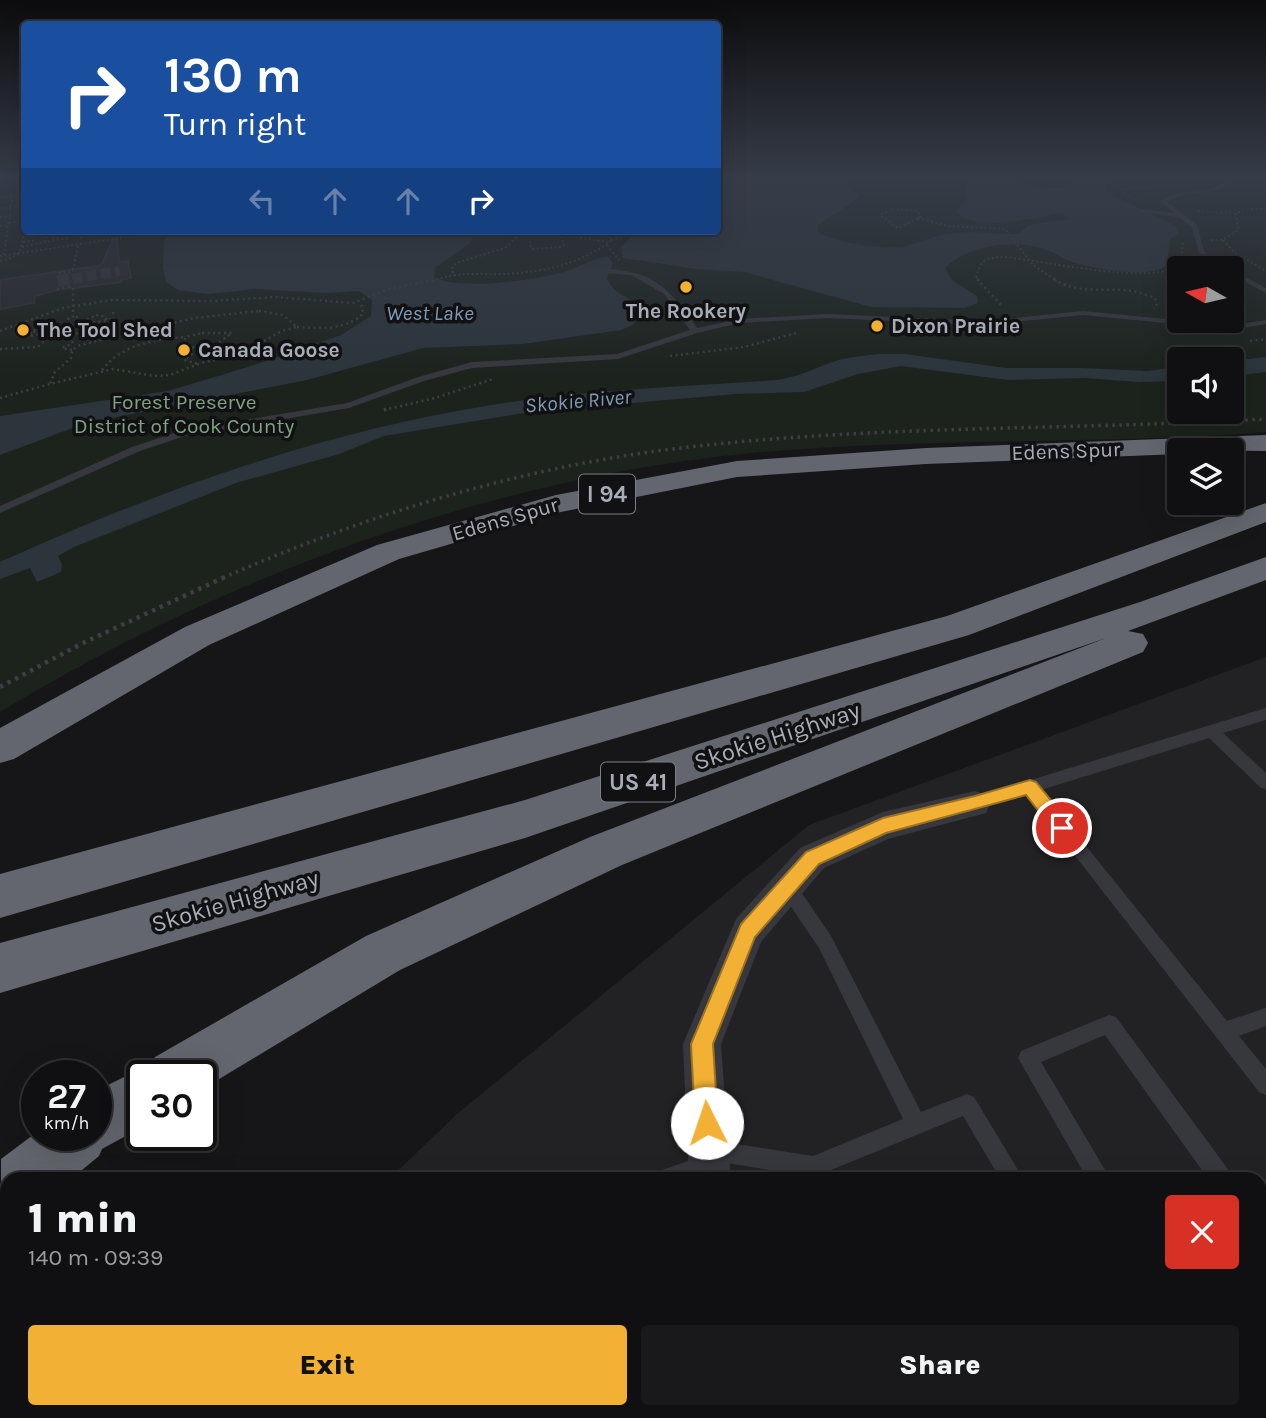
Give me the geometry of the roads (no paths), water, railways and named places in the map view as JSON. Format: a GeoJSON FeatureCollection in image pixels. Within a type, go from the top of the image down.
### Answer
{"type":"FeatureCollection","features":[{"type":"Feature","properties":{"kind":"highway","name":"Edens Spur"},"geometry":{"type":"LineString","coordinates":[[0,747],[223,624],[388,552],[556,504],[737,469],[926,456],[1266,443]]}},
{"type":"Feature","properties":{"kind":"highway","name":"US 41"},"geometry":{"type":"LineString","coordinates":[[0,896],[957,626],[1266,512]]}},
{"type":"Feature","properties":{"kind":"highway","name":"Skokie Highway"},"geometry":{"type":"LineString","coordinates":[[0,968],[525,819],[1152,610],[1266,568]]}},
{"type":"Feature","properties":{"kind":"highway"},"geometry":{"type":"LineString","coordinates":[[201,1060],[383,953],[606,851],[1266,589]]}},
{"type":"Feature","properties":{"kind":"highway"},"geometry":{"type":"LineString","coordinates":[[32,1172],[60,1151]]}},
{"type":"Feature","properties":{"kind":"street"},"geometry":{"type":"LineString","coordinates":[[709,1165],[702,1044],[748,931],[812,858],[883,826],[975,804]]}},
{"type":"Feature","properties":{"kind":"lane"},"geometry":{"type":"LineString","coordinates":[[643,279],[645,269]]}},
{"type":"Feature","properties":{"kind":"lane"},"geometry":{"type":"LineString","coordinates":[[609,271],[633,273],[672,297],[695,331]]}},
{"type":"Feature","properties":{"kind":"lane"},"geometry":{"type":"LineString","coordinates":[[1244,278],[1266,290]]}},
{"type":"Feature","properties":{"kind":"lane"},"geometry":{"type":"LineString","coordinates":[[0,510],[136,449],[183,433],[349,405],[458,368],[502,361],[611,357],[695,331],[740,321],[801,317],[985,323],[1072,313],[1229,326],[1266,322]]}},
{"type":"Feature","properties":{"kind":"lane"},"geometry":{"type":"LineString","coordinates":[[975,804],[1266,714]]}},
{"type":"Feature","properties":{"kind":"lane"},"geometry":{"type":"LineString","coordinates":[[1211,731],[1266,783]]}},
{"type":"Feature","properties":{"kind":"lane"},"geometry":{"type":"LineString","coordinates":[[1030,787],[1266,1085]]}},
{"type":"Feature","properties":{"kind":"lane"},"geometry":{"type":"LineString","coordinates":[[787,886],[825,943],[916,1124]]}},
{"type":"Feature","properties":{"kind":"lane"},"geometry":{"type":"LineString","coordinates":[[1224,1032],[1266,1017]]}},
{"type":"Feature","properties":{"kind":"lane"},"geometry":{"type":"LineString","coordinates":[[1095,1172],[1028,1058],[1109,1024],[1216,1172]]}},
{"type":"Feature","properties":{"kind":"lane"},"geometry":{"type":"LineString","coordinates":[[818,1172],[916,1124],[967,1104],[1008,1172]]}},
{"type":"Feature","properties":{"kind":"lane"},"geometry":{"type":"LineString","coordinates":[[688,1172],[709,1165],[803,1172]]}},
{"type":"Feature","properties":{"kind":"water","name":"West Lake"},"geometry":{"type":"Polygon","coordinates":[[[164,245],[467,245],[435,268],[434,277],[446,281],[480,284],[519,281],[554,274],[608,257],[613,263],[607,278],[609,283],[619,293],[637,303],[640,314],[633,325],[621,330],[523,344],[423,348],[307,380],[102,420],[0,455],[0,416],[168,391],[341,335],[371,316],[372,300],[359,291],[327,293],[255,289],[208,294],[178,290],[166,282],[163,268],[164,245]]]}},
{"type":"Feature","properties":{"kind":"water"},"geometry":{"type":"Polygon","coordinates":[[[623,245],[999,245],[966,254],[945,268],[952,280],[977,296],[978,303],[965,308],[871,307],[744,272],[697,269],[623,258],[621,248],[623,245]]]}},
{"type":"Feature","properties":{"kind":"water"},"geometry":{"type":"Polygon","coordinates":[[[1023,245],[1169,245],[1167,265],[1148,272],[1106,270],[1072,262],[1050,251],[1023,245]]]}},
{"type":"Feature","properties":{"kind":"water","name":"Skokie River"},"geometry":{"type":"Polygon","coordinates":[[[905,354],[1006,368],[1147,371],[1167,368],[1167,381],[1085,378],[1008,380],[901,366],[858,374],[804,392],[735,394],[530,412],[384,436],[339,454],[236,483],[74,547],[58,556],[62,565],[61,572],[37,582],[30,568],[0,579],[0,562],[120,511],[243,466],[369,430],[533,399],[777,380],[854,357],[905,354]]]}},
{"type":"Feature","properties":{"kind":"water"},"geometry":{"type":"Polygon","coordinates":[[[1266,357],[1266,372],[1244,375],[1244,360],[1266,357]]]}},
{"type":"Feature","properties":{"kind":"tunnel"},"geometry":{"type":"LineString","coordinates":[[69,279],[58,281],[120,271]]}},
{"type":"Feature","properties":{"kind":"place","name":"The Rookery"},"geometry":{"type":"Point","coordinates":[686,287]}},
{"type":"Feature","properties":{"kind":"place","name":"Dixon Prairie"},"geometry":{"type":"Point","coordinates":[877,326]}},
{"type":"Feature","properties":{"kind":"place","name":"The Tool Shed"},"geometry":{"type":"Point","coordinates":[23,330]}},
{"type":"Feature","properties":{"kind":"place","name":"Canada Goose"},"geometry":{"type":"Point","coordinates":[184,350]}},
{"type":"Feature","properties":{"kind":"park label","name":"Forest Preserve District of Cook County"},"geometry":{"type":"Point","coordinates":[184,414]}}]}
